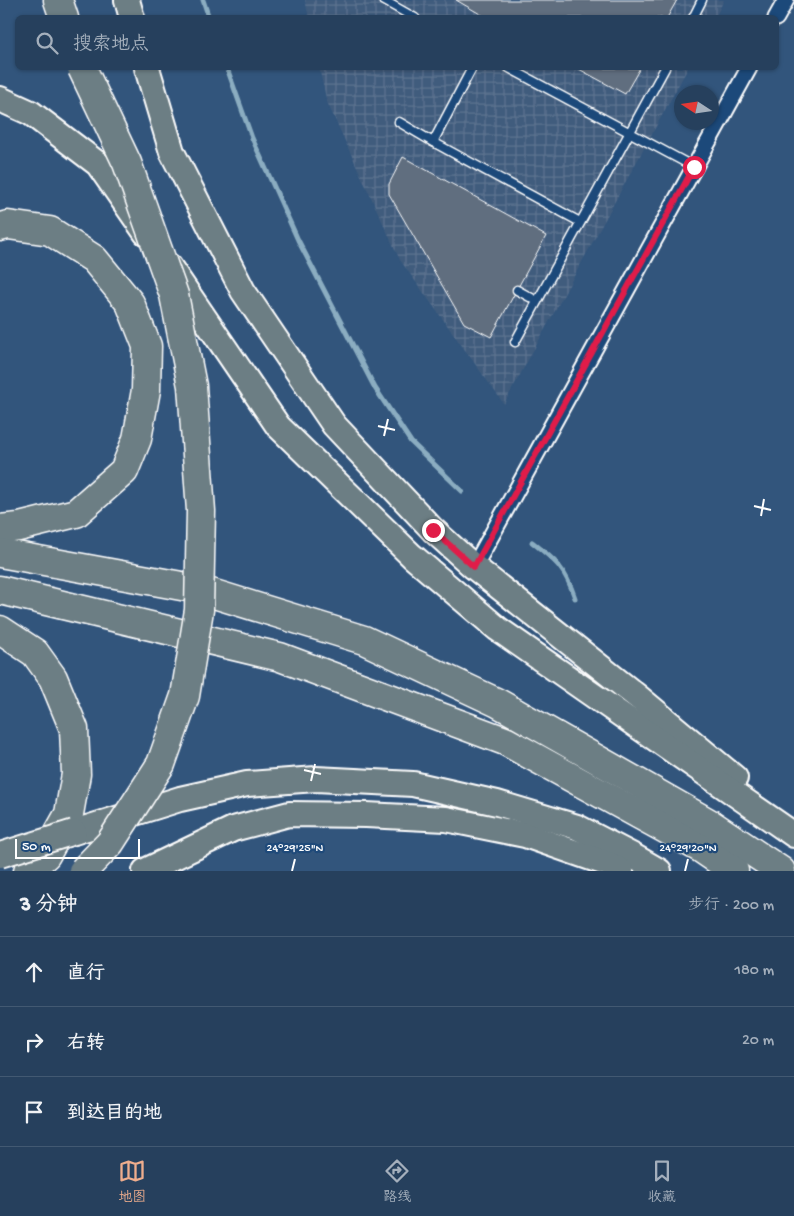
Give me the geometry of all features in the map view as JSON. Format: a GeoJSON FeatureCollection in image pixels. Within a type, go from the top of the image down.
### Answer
{"type":"FeatureCollection","features":[{"type":"Feature","properties":{"kind":"highway"},"geometry":{"type":"LineString","coordinates":[[58,0],[63,15]]}},
{"type":"Feature","properties":{"kind":"highway"},"geometry":{"type":"LineString","coordinates":[[83,70],[127,163],[174,295],[192,386],[201,511],[199,610],[185,696],[161,764],[110,843],[83,871]]}},
{"type":"Feature","properties":{"kind":"highway"},"geometry":{"type":"LineString","coordinates":[[0,227],[8,225],[50,231],[94,259],[130,303],[147,346],[146,390],[137,439],[124,471],[76,512],[19,527],[1,545]]}},
{"type":"Feature","properties":{"kind":"highway"},"geometry":{"type":"LineString","coordinates":[[1,545],[198,589],[364,640],[498,702],[709,823],[781,871]]}},
{"type":"Feature","properties":{"kind":"highway"},"geometry":{"type":"LineString","coordinates":[[0,590],[280,657],[506,741],[700,848],[734,871]]}},
{"type":"Feature","properties":{"kind":"highway"},"geometry":{"type":"LineString","coordinates":[[0,630],[34,653],[53,678],[74,729],[76,774],[69,814],[46,855],[28,871]]}},
{"type":"Feature","properties":{"kind":"main road"},"geometry":{"type":"LineString","coordinates":[[126,0],[131,15]]}},
{"type":"Feature","properties":{"kind":"main road"},"geometry":{"type":"LineString","coordinates":[[148,70],[172,152],[243,292],[334,426],[433,530],[474,567],[638,697],[794,827]]}},
{"type":"Feature","properties":{"kind":"main road"},"geometry":{"type":"LineString","coordinates":[[0,99],[31,113],[98,164],[278,426],[412,556],[498,629],[794,835]]}},
{"type":"Feature","properties":{"kind":"main road"},"geometry":{"type":"LineString","coordinates":[[0,855],[180,799],[247,784],[316,779],[413,784],[497,803],[577,827],[659,871]]}},
{"type":"Feature","properties":{"kind":"main road"},"geometry":{"type":"LineString","coordinates":[[145,871],[233,829],[290,814],[446,819],[524,835],[611,865],[621,871]]}},
{"type":"Feature","properties":{"kind":"street"},"geometry":{"type":"LineString","coordinates":[[778,15],[786,0]]}},
{"type":"Feature","properties":{"kind":"street"},"geometry":{"type":"LineString","coordinates":[[474,567],[747,70]]}},
{"type":"Feature","properties":{"kind":"lane"},"geometry":{"type":"LineString","coordinates":[[383,0],[410,15]]}},
{"type":"Feature","properties":{"kind":"lane"},"geometry":{"type":"LineString","coordinates":[[694,15],[702,0]]}},
{"type":"Feature","properties":{"kind":"lane"},"geometry":{"type":"LineString","coordinates":[[433,142],[471,70]]}},
{"type":"Feature","properties":{"kind":"lane"},"geometry":{"type":"LineString","coordinates":[[513,70],[694,167]]}},
{"type":"Feature","properties":{"kind":"lane"},"geometry":{"type":"LineString","coordinates":[[515,342],[664,70]]}},
{"type":"Feature","properties":{"kind":"lane"},"geometry":{"type":"LineString","coordinates":[[399,122],[580,222]]}},
{"type":"Feature","properties":{"kind":"lane"},"geometry":{"type":"LineString","coordinates":[[517,290],[537,301]]}},
{"type":"Feature","properties":{"kind":"shaded area"},"geometry":{"type":"Polygon","coordinates":[[[305,0],[724,0],[716,15],[308,15],[305,0]]]}},
{"type":"Feature","properties":{"kind":"shaded area"},"geometry":{"type":"Polygon","coordinates":[[[319,70],[687,70],[679,85],[674,85],[674,94],[504,404],[400,260],[327,102],[319,70]]]}},
{"type":"Feature","properties":{"kind":"building"},"geometry":{"type":"Polygon","coordinates":[[[456,0],[677,0],[669,15],[482,15],[456,0]]]}},
{"type":"Feature","properties":{"kind":"building"},"geometry":{"type":"Polygon","coordinates":[[[581,70],[639,70],[625,94],[581,70]]]}},
{"type":"Feature","properties":{"kind":"building"},"geometry":{"type":"Polygon","coordinates":[[[403,157],[546,236],[491,337],[464,323],[389,194],[389,184],[403,157]]]}},
{"type":"Feature","properties":{"kind":"waterway"},"geometry":{"type":"LineString","coordinates":[[203,0],[208,15]]}},
{"type":"Feature","properties":{"kind":"waterway"},"geometry":{"type":"LineString","coordinates":[[228,70],[252,138],[298,240],[375,388],[411,442],[462,491]]}},
{"type":"Feature","properties":{"kind":"waterway"},"geometry":{"type":"LineString","coordinates":[[532,542],[559,566],[575,598]]}},
{"type":"Feature","properties":{"kind":"route"},"geometry":{"type":"LineString","coordinates":[[433,530],[474,567],[694,167]]}}]}
